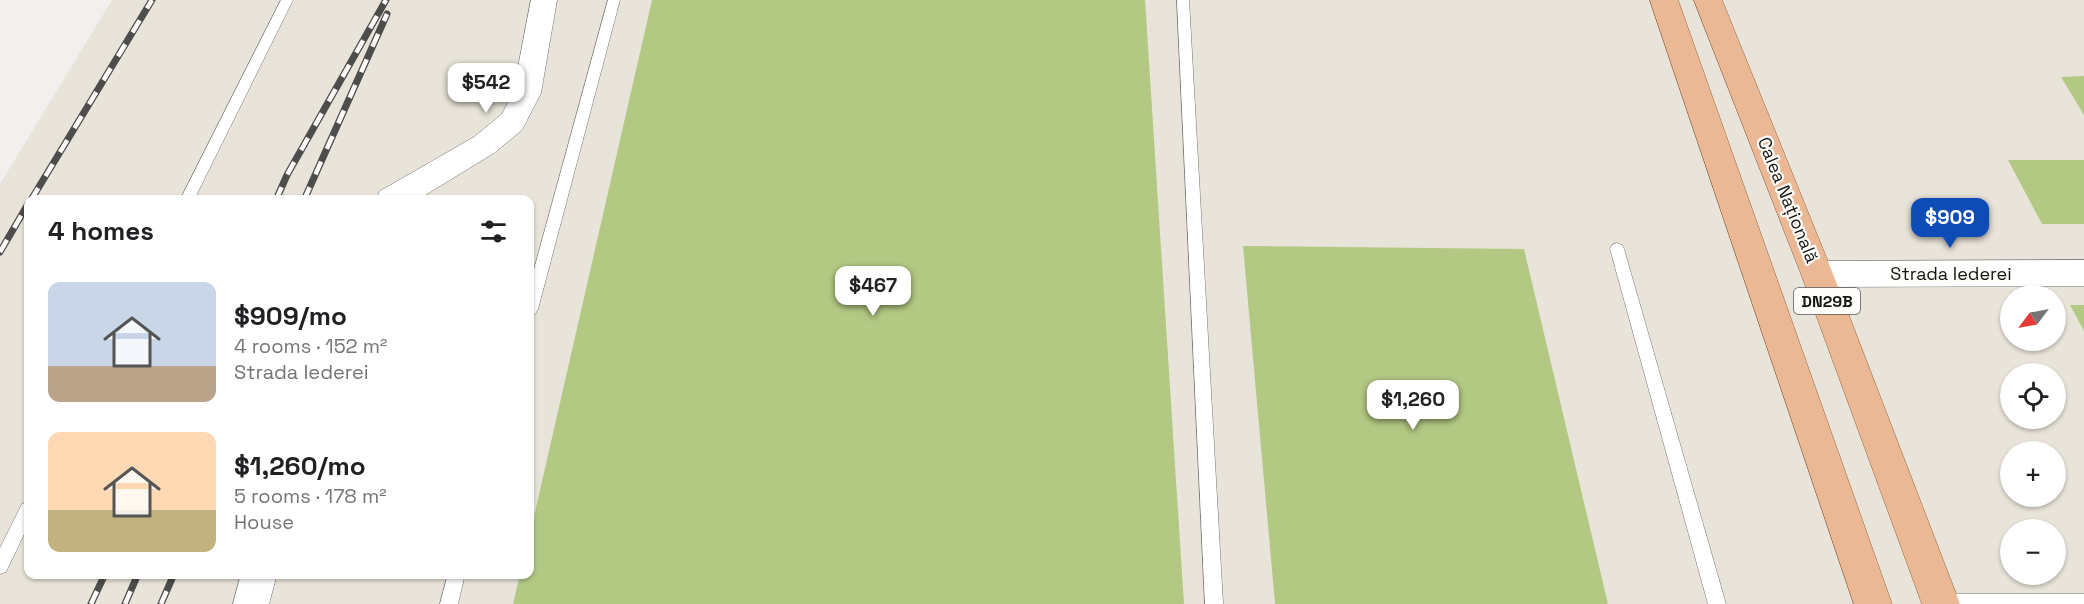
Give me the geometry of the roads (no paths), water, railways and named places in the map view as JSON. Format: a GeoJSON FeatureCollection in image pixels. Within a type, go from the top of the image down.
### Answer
{"type":"FeatureCollection","features":[{"type":"Feature","properties":{"kind":"main road","name":"DN29B"},"geometry":{"type":"LineString","coordinates":[[1664,0],[1873,604]]}},
{"type":"Feature","properties":{"kind":"main road","name":"Calea Națională"},"geometry":{"type":"LineString","coordinates":[[1708,0],[1817,274],[1941,604]]}},
{"type":"Feature","properties":{"kind":"street"},"geometry":{"type":"LineString","coordinates":[[400,195],[484,146],[512,122],[527,93],[544,0]]}},
{"type":"Feature","properties":{"kind":"street","name":"Strada Iederei"},"geometry":{"type":"LineString","coordinates":[[1817,274],[2084,273]]}},
{"type":"Feature","properties":{"kind":"street"},"geometry":{"type":"LineString","coordinates":[[251,604],[258,579]]}},
{"type":"Feature","properties":{"kind":"lane"},"geometry":{"type":"LineString","coordinates":[[190,195],[287,0]]}},
{"type":"Feature","properties":{"kind":"lane"},"geometry":{"type":"LineString","coordinates":[[534,294],[614,0]]}},
{"type":"Feature","properties":{"kind":"lane"},"geometry":{"type":"LineString","coordinates":[[1183,0],[1214,604]]}},
{"type":"Feature","properties":{"kind":"lane"},"geometry":{"type":"LineString","coordinates":[[1617,249],[1717,604]]}},
{"type":"Feature","properties":{"kind":"lane"},"geometry":{"type":"LineString","coordinates":[[0,566],[24,518]]}},
{"type":"Feature","properties":{"kind":"lane"},"geometry":{"type":"LineString","coordinates":[[449,604],[456,579]]}},
{"type":"Feature","properties":{"kind":"lane"},"geometry":{"type":"LineString","coordinates":[[1941,604],[2084,603]]}},
{"type":"Feature","properties":{"kind":"railway"},"geometry":{"type":"LineString","coordinates":[[34,195],[152,0]]}},
{"type":"Feature","properties":{"kind":"railway"},"geometry":{"type":"LineString","coordinates":[[278,195],[287,175],[386,0]]}},
{"type":"Feature","properties":{"kind":"railway"},"geometry":{"type":"LineString","coordinates":[[306,195],[387,14]]}},
{"type":"Feature","properties":{"kind":"railway"},"geometry":{"type":"LineString","coordinates":[[0,252],[24,211]]}},
{"type":"Feature","properties":{"kind":"railway"},"geometry":{"type":"LineString","coordinates":[[91,604],[103,579]]}},
{"type":"Feature","properties":{"kind":"railway"},"geometry":{"type":"LineString","coordinates":[[125,604],[136,579]]}},
{"type":"Feature","properties":{"kind":"railway"},"geometry":{"type":"LineString","coordinates":[[161,604],[172,579]]}}]}
